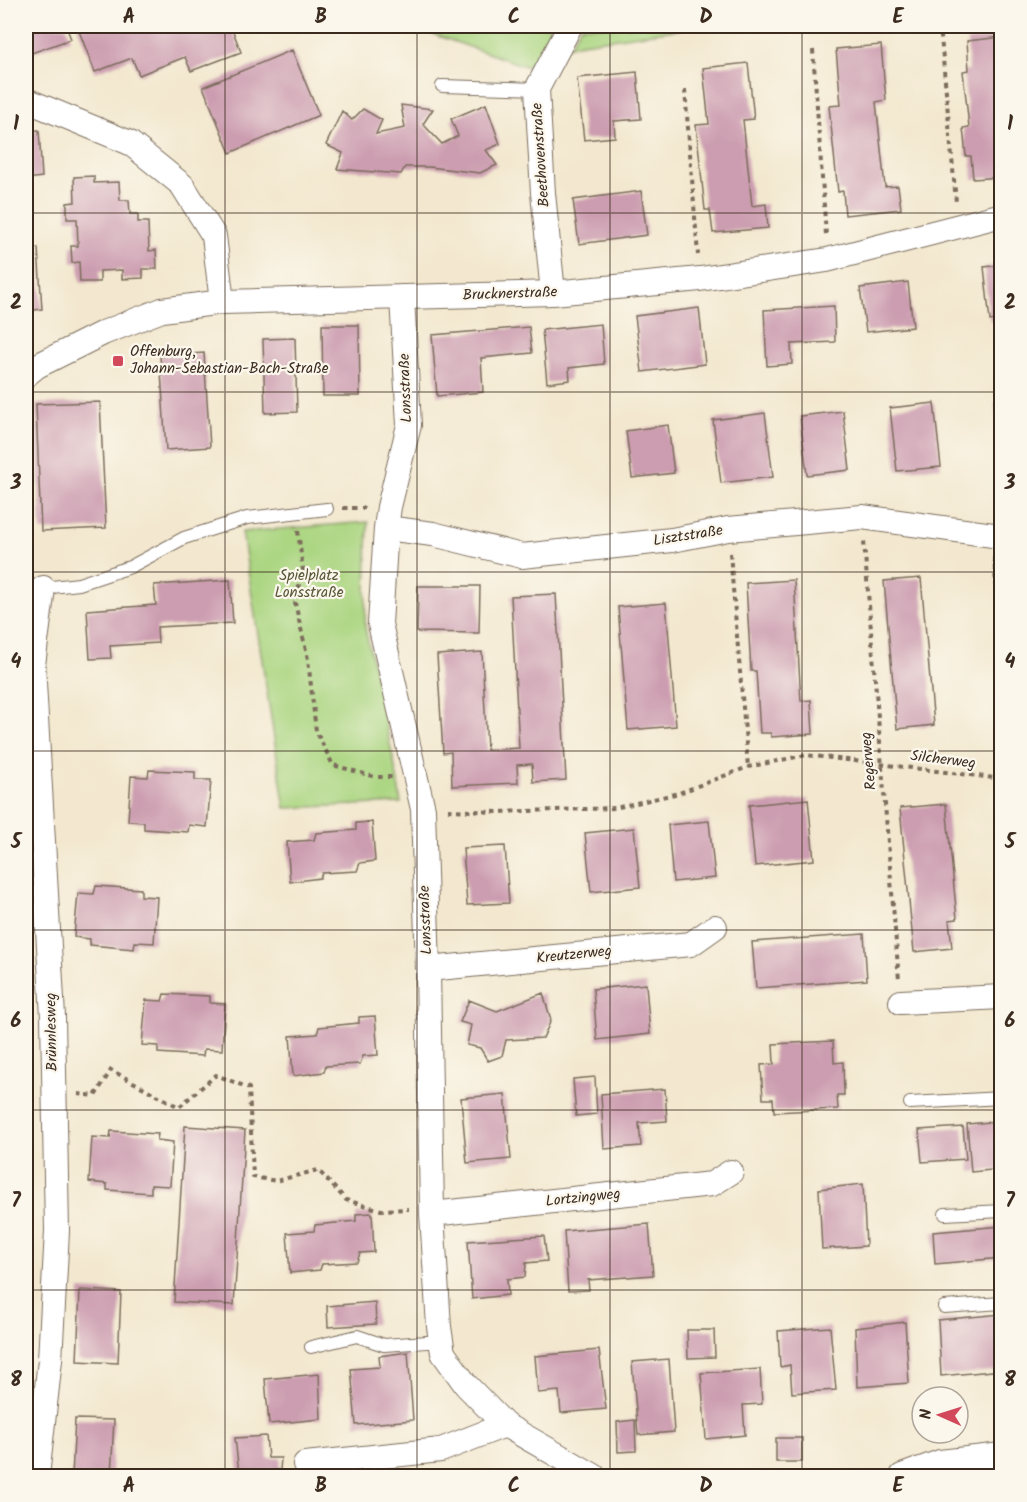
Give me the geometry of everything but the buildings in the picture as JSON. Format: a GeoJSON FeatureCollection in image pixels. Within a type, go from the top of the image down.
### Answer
{"type":"FeatureCollection","features":[{"type":"Feature","properties":{"kind":"street","name":"Beethovenstraße"},"geometry":{"type":"LineString","coordinates":[[553,293],[543,193],[537,89],[570,26]]}},
{"type":"Feature","properties":{"kind":"street"},"geometry":{"type":"LineString","coordinates":[[26,100],[130,143],[182,185],[214,236],[222,302]]}},
{"type":"Feature","properties":{"kind":"street","name":"Brucknerstraße"},"geometry":{"type":"LineString","coordinates":[[26,375],[37,366],[103,333],[162,310],[222,302],[553,293],[700,279],[827,260],[1002,215]]}},
{"type":"Feature","properties":{"kind":"street","name":"Lonsstraße"},"geometry":{"type":"LineString","coordinates":[[402,297],[409,425],[387,517],[380,624],[423,809],[432,1211],[441,1341],[443,1353],[466,1385],[505,1425],[594,1476]]}},
{"type":"Feature","properties":{"kind":"street","name":"Lisztstraße"},"geometry":{"type":"LineString","coordinates":[[387,517],[433,534],[522,556],[672,540],[728,529],[862,517],[993,536]]}},
{"type":"Feature","properties":{"kind":"street","name":"Brünnlesweg"},"geometry":{"type":"LineString","coordinates":[[38,1476],[50,1360],[57,1231],[52,1017],[33,665],[43,588]]}},
{"type":"Feature","properties":{"kind":"street","name":"Kreutzerweg"},"geometry":{"type":"LineString","coordinates":[[428,969],[691,944],[715,927]]}},
{"type":"Feature","properties":{"kind":"street"},"geometry":{"type":"LineString","coordinates":[[901,1002],[1002,997]]}},
{"type":"Feature","properties":{"kind":"street","name":"Lortzingweg"},"geometry":{"type":"LineString","coordinates":[[432,1211],[712,1184],[731,1172]]}},
{"type":"Feature","properties":{"kind":"street"},"geometry":{"type":"LineString","coordinates":[[305,1464],[441,1450],[505,1425]]}},
{"type":"Feature","properties":{"kind":"street"},"geometry":{"type":"LineString","coordinates":[[902,1476],[940,1462],[1002,1455]]}},
{"type":"Feature","properties":{"kind":"lane"},"geometry":{"type":"LineString","coordinates":[[442,86],[537,89]]}},
{"type":"Feature","properties":{"kind":"lane"},"geometry":{"type":"LineString","coordinates":[[43,588],[79,584],[130,567],[184,538],[247,518],[327,509]]}},
{"type":"Feature","properties":{"kind":"lane"},"geometry":{"type":"LineString","coordinates":[[910,1103],[1002,1098]]}},
{"type":"Feature","properties":{"kind":"lane"},"geometry":{"type":"LineString","coordinates":[[945,1214],[1002,1211]]}},
{"type":"Feature","properties":{"kind":"lane"},"geometry":{"type":"LineString","coordinates":[[944,1307],[1002,1303]]}},
{"type":"Feature","properties":{"kind":"lane"},"geometry":{"type":"LineString","coordinates":[[311,1347],[357,1336],[384,1345],[441,1341]]}},
{"type":"Feature","properties":{"kind":"path"},"geometry":{"type":"LineString","coordinates":[[940,26],[958,226]]}},
{"type":"Feature","properties":{"kind":"path"},"geometry":{"type":"LineString","coordinates":[[813,50],[827,260]]}},
{"type":"Feature","properties":{"kind":"path"},"geometry":{"type":"LineString","coordinates":[[685,90],[700,279]]}},
{"type":"Feature","properties":{"kind":"path"},"geometry":{"type":"LineString","coordinates":[[327,509],[387,517]]}},
{"type":"Feature","properties":{"kind":"path"},"geometry":{"type":"LineString","coordinates":[[296,513],[303,570],[295,603],[308,659],[316,731],[333,765],[375,777],[415,776]]}},
{"type":"Feature","properties":{"kind":"path","name":"Regerweg"},"geometry":{"type":"LineString","coordinates":[[862,517],[901,1002]]}},
{"type":"Feature","properties":{"kind":"path"},"geometry":{"type":"LineString","coordinates":[[728,529],[748,767]]}},
{"type":"Feature","properties":{"kind":"path"},"geometry":{"type":"LineString","coordinates":[[993,536],[1002,666]]}},
{"type":"Feature","properties":{"kind":"path","name":"Silcherweg"},"geometry":{"type":"LineString","coordinates":[[423,809],[497,812],[615,808],[679,793],[748,767],[806,754],[1002,778]]}},
{"type":"Feature","properties":{"kind":"path"},"geometry":{"type":"LineString","coordinates":[[53,1091],[95,1096],[111,1070],[179,1107],[216,1075],[249,1088],[253,1177],[276,1181],[318,1170],[346,1200],[381,1210],[432,1211]]}},
{"type":"Feature","properties":{"kind":"green space"},"geometry":{"type":"Polygon","coordinates":[[[409,26],[551,26],[531,68],[409,26]]]}},
{"type":"Feature","properties":{"kind":"green space"},"geometry":{"type":"Polygon","coordinates":[[[581,26],[702,26],[576,44],[569,47],[581,26]]]}},
{"type":"Feature","properties":{"kind":"green space","name":"Spielplatz Lonsstraße"},"geometry":{"type":"Polygon","coordinates":[[[368,522],[365,627],[401,803],[285,808],[242,532],[368,522]]]}},
{"type":"Feature","properties":{"kind":"place","name":"Offenburg, Johann-Sebastian-Bach-Straße"},"geometry":{"type":"Point","coordinates":[118,361]}}]}
